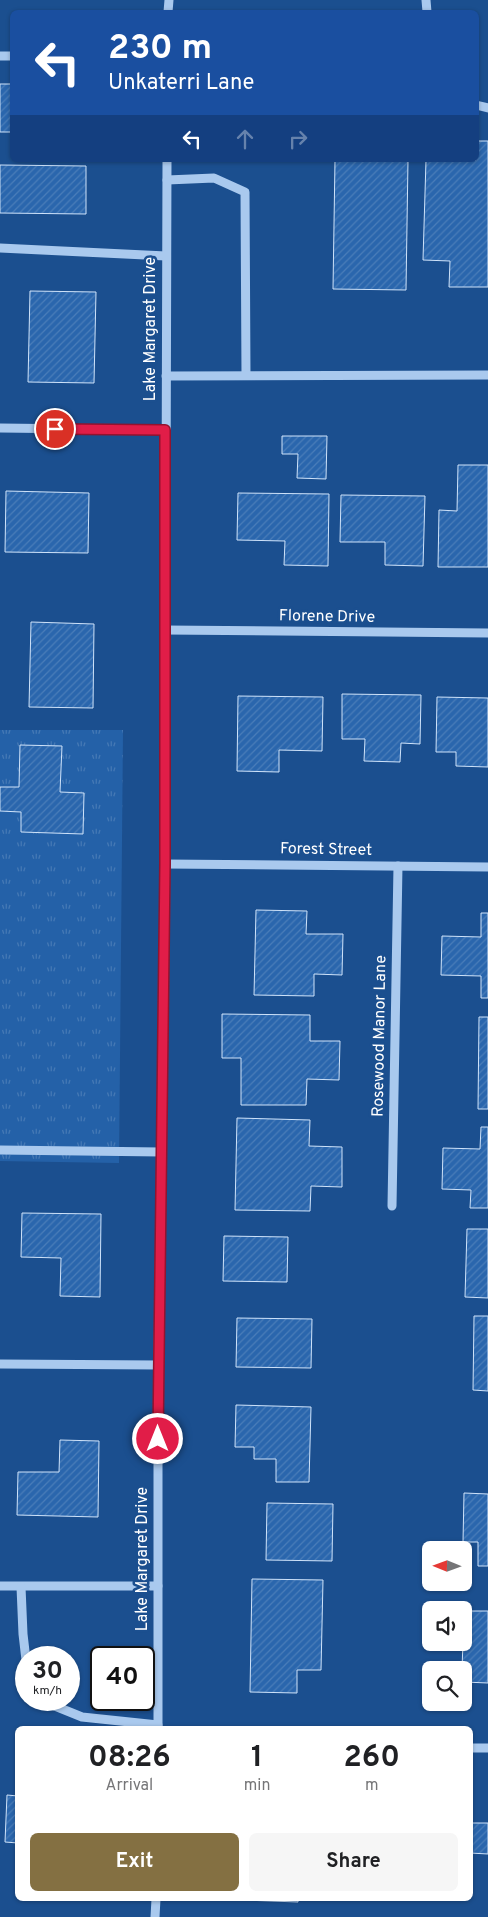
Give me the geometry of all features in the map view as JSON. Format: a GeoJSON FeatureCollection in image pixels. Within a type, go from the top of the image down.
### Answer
{"type":"FeatureCollection","features":[{"type":"Feature","properties":{"kind":"street","name":"Lake Margaret Drive"},"geometry":{"type":"LineString","coordinates":[[158,1726],[158,1365],[165,864],[165,430],[168,162]]}},
{"type":"Feature","properties":{"kind":"street"},"geometry":{"type":"LineString","coordinates":[[167,180],[214,178],[245,192],[246,375]]}},
{"type":"Feature","properties":{"kind":"street"},"geometry":{"type":"LineString","coordinates":[[0,248],[166,256]]}},
{"type":"Feature","properties":{"kind":"street"},"geometry":{"type":"LineString","coordinates":[[166,376],[488,375]]}},
{"type":"Feature","properties":{"kind":"street"},"geometry":{"type":"LineString","coordinates":[[0,428],[165,430]]}},
{"type":"Feature","properties":{"kind":"street","name":"Florene Drive"},"geometry":{"type":"LineString","coordinates":[[165,630],[488,633]]}},
{"type":"Feature","properties":{"kind":"street","name":"Forest Street"},"geometry":{"type":"LineString","coordinates":[[165,864],[488,867]]}},
{"type":"Feature","properties":{"kind":"street","name":"Rosewood Manor Lane"},"geometry":{"type":"LineString","coordinates":[[392,1206],[398,866]]}},
{"type":"Feature","properties":{"kind":"street"},"geometry":{"type":"LineString","coordinates":[[0,1150],[161,1152]]}},
{"type":"Feature","properties":{"kind":"street"},"geometry":{"type":"LineString","coordinates":[[0,1364],[158,1365]]}},
{"type":"Feature","properties":{"kind":"street"},"geometry":{"type":"LineString","coordinates":[[0,1586],[158,1586]]}},
{"type":"Feature","properties":{"kind":"street"},"geometry":{"type":"LineString","coordinates":[[20,1587],[24,1646]]}},
{"type":"Feature","properties":{"kind":"street"},"geometry":{"type":"LineString","coordinates":[[67,1711],[82,1717],[150,1726]]}},
{"type":"Feature","properties":{"kind":"street"},"geometry":{"type":"LineString","coordinates":[[473,1748],[488,1748]]}},
{"type":"Feature","properties":{"kind":"street"},"geometry":{"type":"LineString","coordinates":[[155,1917],[156,1901]]}},
{"type":"Feature","properties":{"kind":"green space"},"geometry":{"type":"Polygon","coordinates":[[[0,730],[123,730],[119,1163],[0,1161],[0,730]]]}},
{"type":"Feature","properties":{"kind":"building"},"geometry":{"type":"Polygon","coordinates":[[[0,84],[10,84],[10,132],[0,132],[0,84]]]}},
{"type":"Feature","properties":{"kind":"building"},"geometry":{"type":"Polygon","coordinates":[[[479,141],[488,141],[488,287],[449,287],[450,261],[423,260],[426,162],[479,162],[479,141]]]}},
{"type":"Feature","properties":{"kind":"building"},"geometry":{"type":"Polygon","coordinates":[[[335,162],[408,162],[406,290],[333,289],[335,162]]]}},
{"type":"Feature","properties":{"kind":"building"},"geometry":{"type":"Polygon","coordinates":[[[0,165],[86,166],[86,214],[0,213],[0,165]]]}},
{"type":"Feature","properties":{"kind":"building"},"geometry":{"type":"Polygon","coordinates":[[[30,291],[96,292],[94,383],[28,382],[30,291]]]}},
{"type":"Feature","properties":{"kind":"building"},"geometry":{"type":"Polygon","coordinates":[[[282,436],[327,436],[326,479],[297,478],[298,454],[282,454],[282,436]]]}},
{"type":"Feature","properties":{"kind":"building"},"geometry":{"type":"Polygon","coordinates":[[[458,465],[488,465],[488,567],[438,567],[439,510],[457,511],[458,465]]]}},
{"type":"Feature","properties":{"kind":"building"},"geometry":{"type":"Polygon","coordinates":[[[6,491],[89,493],[88,553],[5,552],[6,491]]]}},
{"type":"Feature","properties":{"kind":"building"},"geometry":{"type":"Polygon","coordinates":[[[238,493],[329,494],[328,566],[284,565],[285,541],[237,540],[238,493]]]}},
{"type":"Feature","properties":{"kind":"building"},"geometry":{"type":"Polygon","coordinates":[[[341,495],[425,496],[423,566],[385,565],[385,542],[340,542],[341,495]]]}},
{"type":"Feature","properties":{"kind":"building"},"geometry":{"type":"Polygon","coordinates":[[[31,622],[94,624],[93,708],[29,707],[31,622]]]}},
{"type":"Feature","properties":{"kind":"building"},"geometry":{"type":"Polygon","coordinates":[[[342,694],[421,695],[420,744],[401,743],[400,762],[364,761],[365,739],[342,739],[342,694]]]}},
{"type":"Feature","properties":{"kind":"building"},"geometry":{"type":"Polygon","coordinates":[[[238,696],[323,697],[322,751],[279,750],[279,772],[237,771],[238,696]]]}},
{"type":"Feature","properties":{"kind":"building"},"geometry":{"type":"Polygon","coordinates":[[[437,697],[488,698],[488,767],[456,766],[456,752],[436,752],[437,697]]]}},
{"type":"Feature","properties":{"kind":"building"},"geometry":{"type":"Polygon","coordinates":[[[20,745],[62,746],[60,792],[84,793],[83,834],[21,832],[21,812],[0,811],[0,787],[19,787],[20,745]]]}},
{"type":"Feature","properties":{"kind":"building"},"geometry":{"type":"Polygon","coordinates":[[[256,910],[307,911],[306,934],[343,934],[342,975],[314,974],[314,996],[254,995],[256,910]]]}},
{"type":"Feature","properties":{"kind":"building"},"geometry":{"type":"Polygon","coordinates":[[[481,913],[488,913],[488,998],[481,998],[481,976],[441,975],[442,936],[481,937],[481,913]]]}},
{"type":"Feature","properties":{"kind":"building"},"geometry":{"type":"Polygon","coordinates":[[[222,1014],[310,1015],[310,1041],[340,1041],[339,1080],[307,1079],[306,1105],[241,1105],[241,1058],[222,1058],[222,1014]]]}},
{"type":"Feature","properties":{"kind":"building"},"geometry":{"type":"Polygon","coordinates":[[[479,1017],[488,1017],[488,1109],[478,1109],[479,1017]]]}},
{"type":"Feature","properties":{"kind":"building"},"geometry":{"type":"Polygon","coordinates":[[[237,1118],[310,1120],[309,1146],[342,1147],[342,1187],[311,1186],[310,1211],[235,1210],[237,1118]]]}},
{"type":"Feature","properties":{"kind":"building"},"geometry":{"type":"Polygon","coordinates":[[[481,1127],[488,1127],[488,1208],[470,1208],[471,1190],[442,1189],[443,1148],[480,1149],[481,1127]]]}},
{"type":"Feature","properties":{"kind":"building"},"geometry":{"type":"Polygon","coordinates":[[[22,1213],[101,1214],[100,1297],[60,1296],[61,1258],[21,1257],[22,1213]]]}},
{"type":"Feature","properties":{"kind":"building"},"geometry":{"type":"Polygon","coordinates":[[[467,1229],[488,1229],[488,1298],[465,1297],[467,1229]]]}},
{"type":"Feature","properties":{"kind":"building"},"geometry":{"type":"Polygon","coordinates":[[[224,1236],[288,1237],[287,1282],[223,1281],[224,1236]]]}},
{"type":"Feature","properties":{"kind":"building"},"geometry":{"type":"Polygon","coordinates":[[[474,1316],[488,1316],[488,1391],[473,1390],[474,1316]]]}},
{"type":"Feature","properties":{"kind":"building"},"geometry":{"type":"Polygon","coordinates":[[[237,1318],[312,1319],[311,1368],[236,1367],[237,1318]]]}},
{"type":"Feature","properties":{"kind":"building"},"geometry":{"type":"Polygon","coordinates":[[[236,1405],[311,1407],[309,1482],[276,1482],[276,1459],[254,1459],[254,1447],[235,1447],[236,1405]]]}},
{"type":"Feature","properties":{"kind":"building"},"geometry":{"type":"Polygon","coordinates":[[[60,1440],[99,1441],[98,1517],[17,1515],[18,1472],[59,1472],[60,1440]]]}},
{"type":"Feature","properties":{"kind":"building"},"geometry":{"type":"Polygon","coordinates":[[[464,1493],[488,1494],[488,1566],[478,1566],[478,1542],[463,1541],[464,1493]]]}},
{"type":"Feature","properties":{"kind":"building"},"geometry":{"type":"Polygon","coordinates":[[[267,1503],[333,1504],[332,1561],[266,1560],[267,1503]]]}},
{"type":"Feature","properties":{"kind":"building"},"geometry":{"type":"Polygon","coordinates":[[[252,1579],[323,1580],[321,1670],[297,1670],[297,1693],[250,1692],[252,1579]]]}},
{"type":"Feature","properties":{"kind":"building"},"geometry":{"type":"Polygon","coordinates":[[[472,1611],[488,1611],[488,1683],[472,1682],[472,1661],[462,1661],[463,1651],[472,1651],[472,1611]]]}},
{"type":"Feature","properties":{"kind":"building"},"geometry":{"type":"Polygon","coordinates":[[[7,1795],[15,1796],[15,1843],[5,1842],[7,1795]]]}},
{"type":"Feature","properties":{"kind":"building"},"geometry":{"type":"Polygon","coordinates":[[[473,1823],[488,1823],[488,1854],[473,1853],[473,1823]]]}},
{"type":"Feature","properties":{"kind":"route"},"geometry":{"type":"LineString","coordinates":[[55,429],[165,430],[165,864],[158,1439]]}}]}
